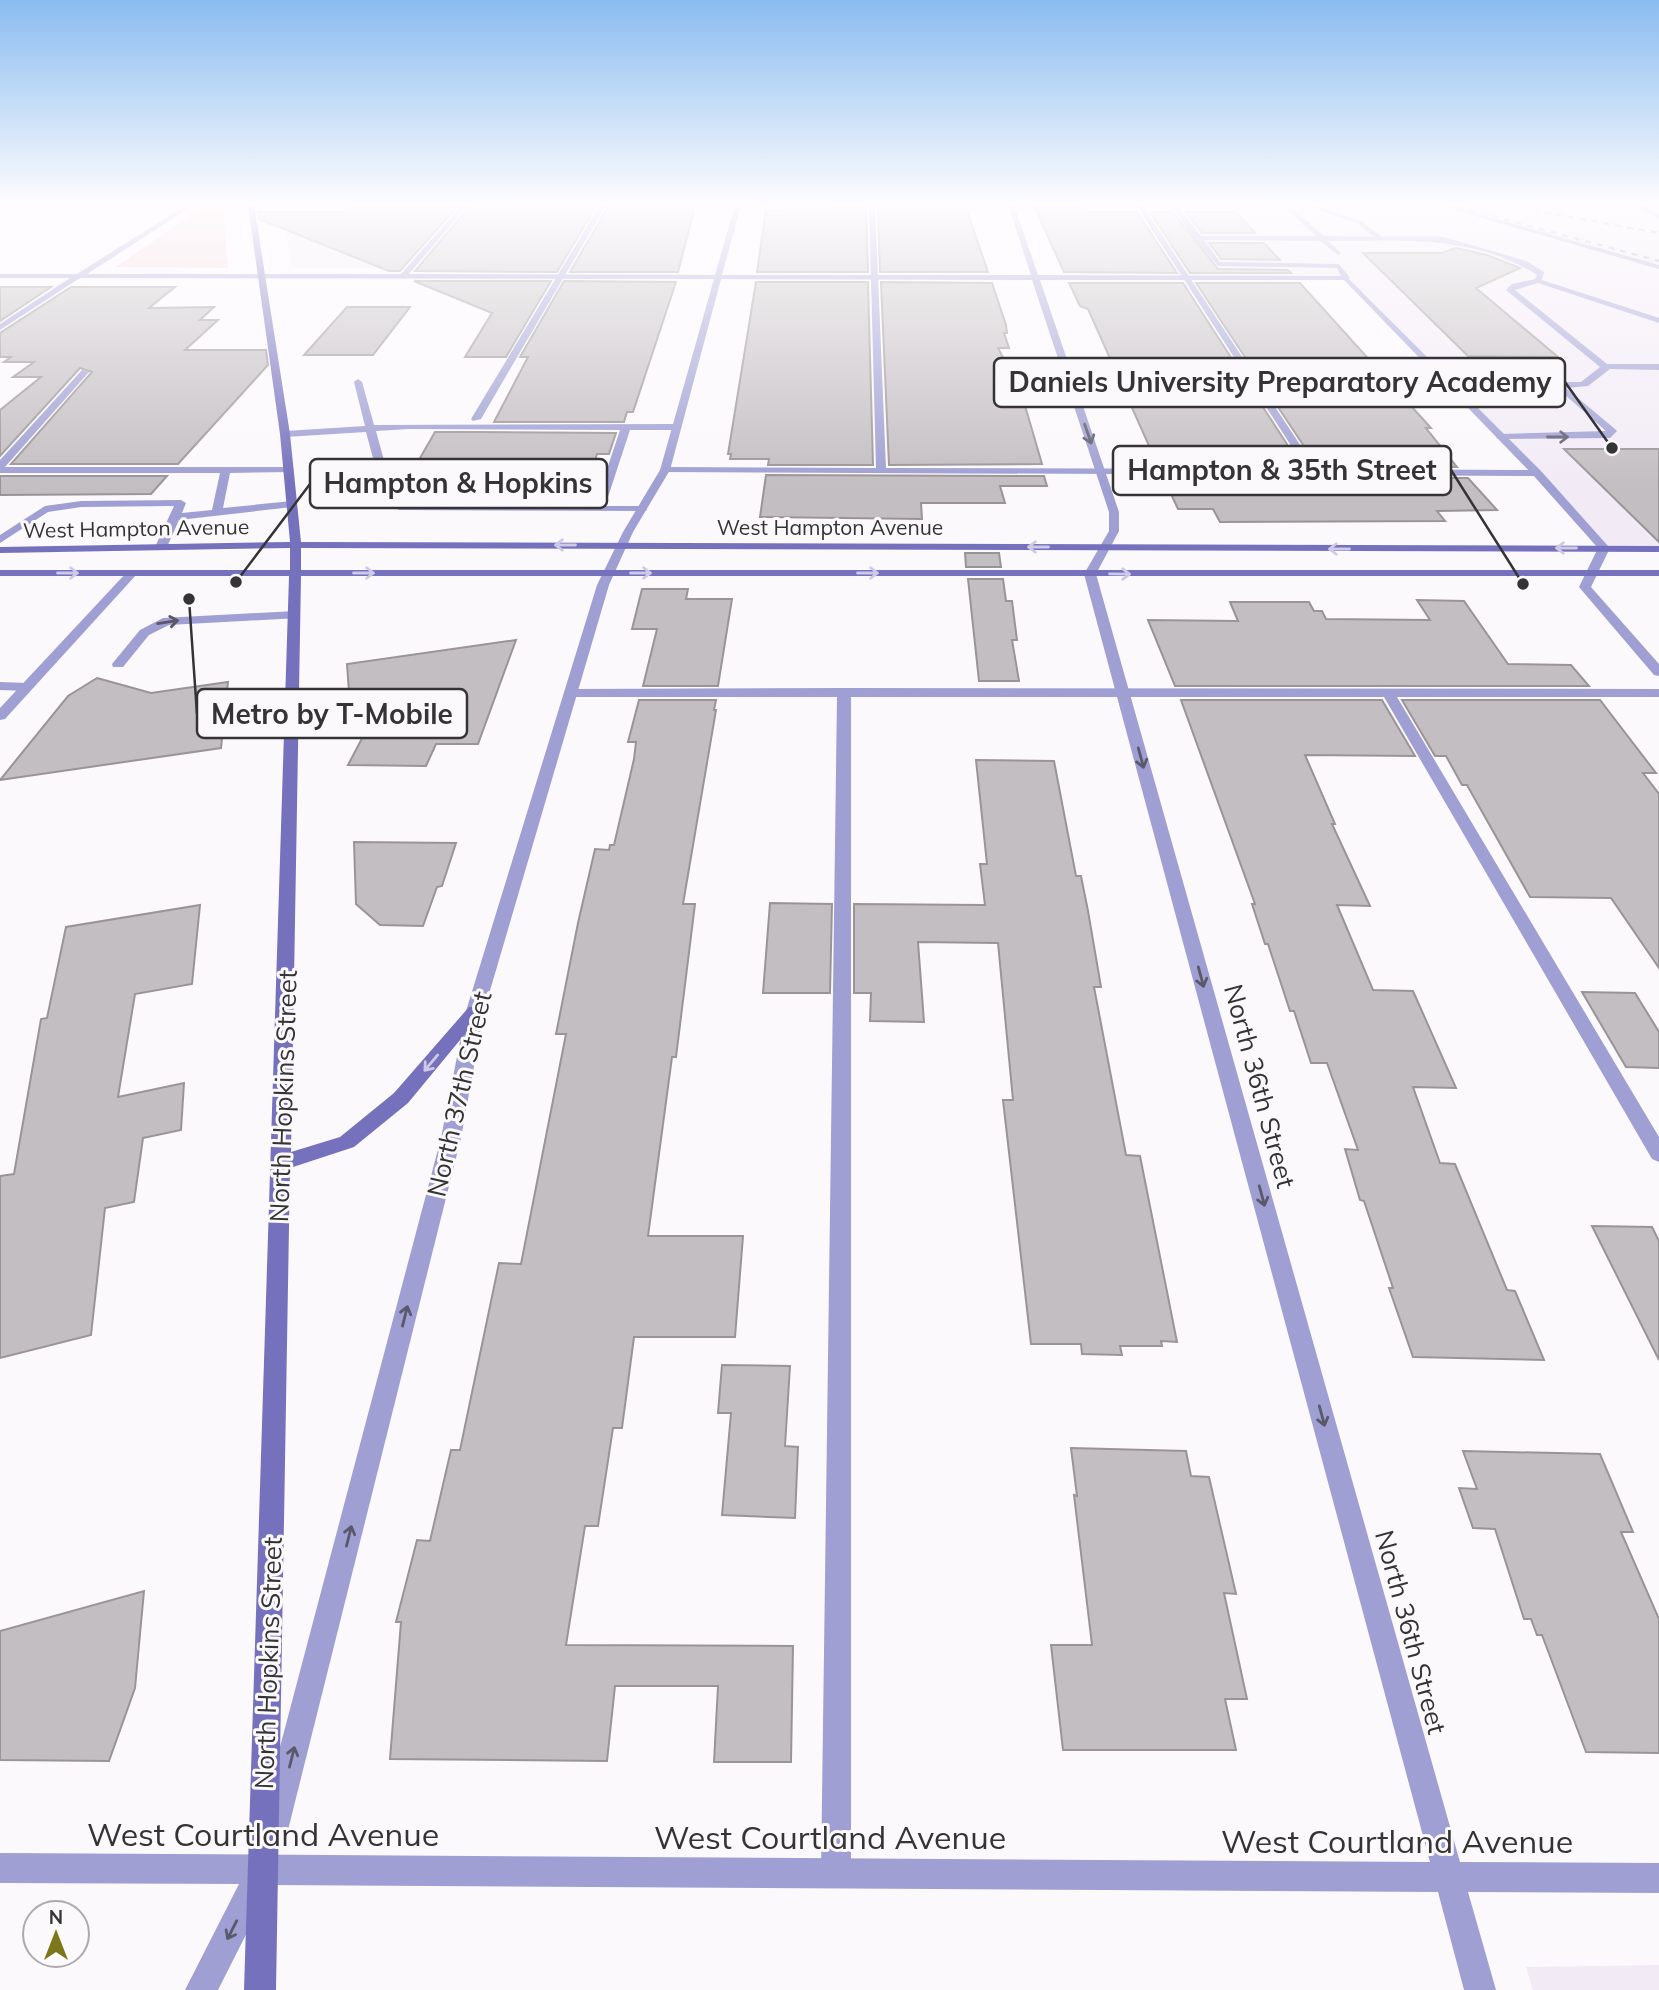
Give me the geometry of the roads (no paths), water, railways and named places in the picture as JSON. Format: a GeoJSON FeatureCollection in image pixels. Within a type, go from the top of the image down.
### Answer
{"type":"FeatureCollection","features":[{"type":"Feature","properties":{"kind":"main road","name":"North Hopkins Street"},"geometry":{"type":"LineString","coordinates":[[260,1990],[296,573],[289,470],[266,298]]}},
{"type":"Feature","properties":{"kind":"main road","name":"West Hampton Avenue"},"geometry":{"type":"LineString","coordinates":[[0,550],[296,545],[1659,549]]}},
{"type":"Feature","properties":{"kind":"main road","name":"West Hampton Avenue"},"geometry":{"type":"LineString","coordinates":[[0,573],[1659,573]]}},
{"type":"Feature","properties":{"kind":"main road"},"geometry":{"type":"LineString","coordinates":[[281,1163],[347,1142],[401,1098],[475,1011]]}},
{"type":"Feature","properties":{"kind":"street"},"geometry":{"type":"LineString","coordinates":[[0,328],[46,298]]}},
{"type":"Feature","properties":{"kind":"street"},"geometry":{"type":"LineString","coordinates":[[476,419],[550,298]]}},
{"type":"Feature","properties":{"kind":"street","name":"North 37th Street"},"geometry":{"type":"LineString","coordinates":[[201,1990],[262,1870],[451,1138],[475,1011],[608,573],[621,545],[665,470],[713,298]]}},
{"type":"Feature","properties":{"kind":"street"},"geometry":{"type":"LineString","coordinates":[[876,298],[881,470]]}},
{"type":"Feature","properties":{"kind":"street"},"geometry":{"type":"LineString","coordinates":[[1042,298],[1114,512],[1114,531],[1107,548],[1090,574]]}},
{"type":"Feature","properties":{"kind":"street"},"geometry":{"type":"LineString","coordinates":[[1200,298],[1312,471]]}},
{"type":"Feature","properties":{"kind":"street"},"geometry":{"type":"LineString","coordinates":[[1366,298],[1502,437],[1604,548],[1585,587],[1659,673]]}},
{"type":"Feature","properties":{"kind":"street"},"geometry":{"type":"LineString","coordinates":[[1520,298],[1605,367],[1659,367]]}},
{"type":"Feature","properties":{"kind":"street"},"geometry":{"type":"LineString","coordinates":[[1589,298],[1659,321]]}},
{"type":"Feature","properties":{"kind":"street"},"geometry":{"type":"LineString","coordinates":[[1451,384],[1586,384],[1605,367]]}},
{"type":"Feature","properties":{"kind":"street"},"geometry":{"type":"LineString","coordinates":[[0,468],[85,372]]}},
{"type":"Feature","properties":{"kind":"street"},"geometry":{"type":"LineString","coordinates":[[358,382],[390,502],[399,507],[642,509]]}},
{"type":"Feature","properties":{"kind":"street"},"geometry":{"type":"LineString","coordinates":[[1502,437],[1607,436],[1612,431],[1558,385]]}},
{"type":"Feature","properties":{"kind":"street"},"geometry":{"type":"LineString","coordinates":[[599,508],[626,427]]}},
{"type":"Feature","properties":{"kind":"street"},"geometry":{"type":"LineString","coordinates":[[285,434],[370,428],[677,427]]}},
{"type":"Feature","properties":{"kind":"street"},"geometry":{"type":"LineString","coordinates":[[0,468],[289,470]]}},
{"type":"Feature","properties":{"kind":"street"},"geometry":{"type":"LineString","coordinates":[[217,512],[226,470]]}},
{"type":"Feature","properties":{"kind":"street"},"geometry":{"type":"LineString","coordinates":[[665,470],[1536,473]]}},
{"type":"Feature","properties":{"kind":"street"},"geometry":{"type":"LineString","coordinates":[[0,540],[45,509],[81,503],[180,503],[161,547]]}},
{"type":"Feature","properties":{"kind":"street"},"geometry":{"type":"LineString","coordinates":[[174,517],[292,504]]}},
{"type":"Feature","properties":{"kind":"street"},"geometry":{"type":"LineString","coordinates":[[0,716],[131,574]]}},
{"type":"Feature","properties":{"kind":"street","name":"North 36th Street"},"geometry":{"type":"LineString","coordinates":[[1090,574],[1480,1990]]}},
{"type":"Feature","properties":{"kind":"street"},"geometry":{"type":"LineString","coordinates":[[118,664],[139,635],[150,626],[295,615]]}},
{"type":"Feature","properties":{"kind":"street"},"geometry":{"type":"LineString","coordinates":[[0,686],[27,687]]}},
{"type":"Feature","properties":{"kind":"street"},"geometry":{"type":"LineString","coordinates":[[836,1872],[844,692]]}},
{"type":"Feature","properties":{"kind":"street"},"geometry":{"type":"LineString","coordinates":[[1388,692],[1659,1154]]}},
{"type":"Feature","properties":{"kind":"street"},"geometry":{"type":"LineString","coordinates":[[572,693],[1659,693]]}},
{"type":"Feature","properties":{"kind":"street","name":"West Courtland Avenue"},"geometry":{"type":"LineString","coordinates":[[0,1868],[1659,1878]]}},
{"type":"Feature","properties":{"kind":"place","name":"Daniels University Preparatory Academy"},"geometry":{"type":"Point","coordinates":[1612,448]}},
{"type":"Feature","properties":{"kind":"place","name":"Hampton & Hopkins"},"geometry":{"type":"Point","coordinates":[236,582]}},
{"type":"Feature","properties":{"kind":"place","name":"Hampton & 35th Street"},"geometry":{"type":"Point","coordinates":[1523,584]}},
{"type":"Feature","properties":{"kind":"place","name":"Metro by T-Mobile"},"geometry":{"type":"Point","coordinates":[189,599]}}]}
